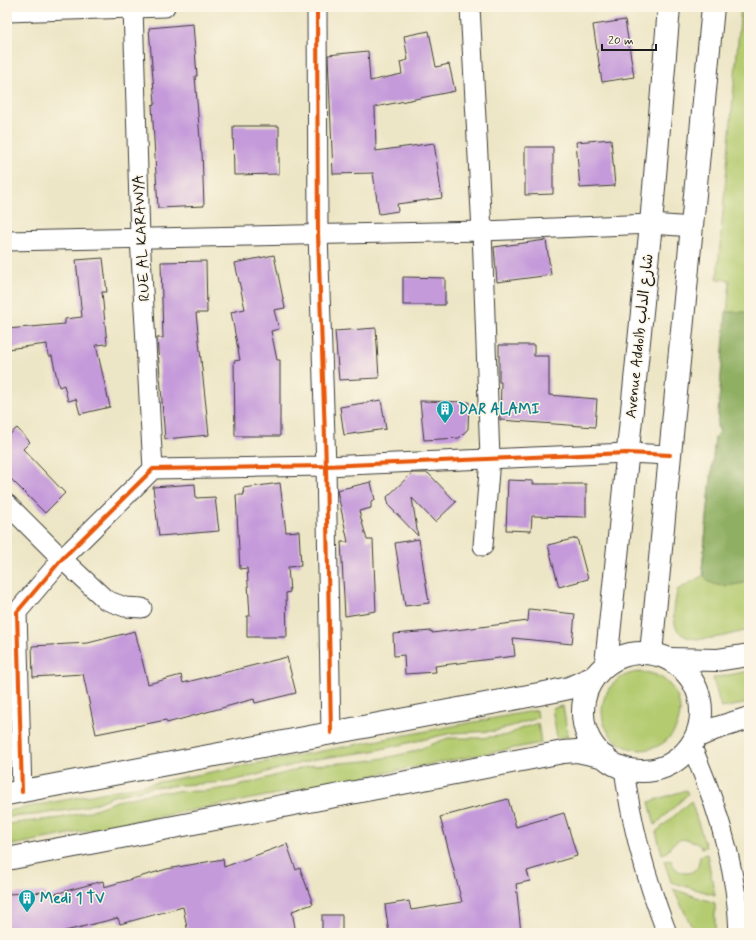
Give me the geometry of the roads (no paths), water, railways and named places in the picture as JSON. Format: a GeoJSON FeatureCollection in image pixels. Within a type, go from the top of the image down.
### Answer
{"type":"FeatureCollection","features":[{"type":"Feature","properties":{"kind":"main road","name":"Avenue Addolb شارع الدلب"},"geometry":{"type":"LineString","coordinates":[[600,670],[627,453],[651,224],[670,7]]}},
{"type":"Feature","properties":{"kind":"main road"},"geometry":{"type":"LineString","coordinates":[[660,656],[670,456],[713,7]]}},
{"type":"Feature","properties":{"kind":"main road"},"geometry":{"type":"LineString","coordinates":[[14,793],[556,691],[569,688],[600,670],[620,656],[636,653],[717,660],[749,655]]}},
{"type":"Feature","properties":{"kind":"main road"},"geometry":{"type":"LineString","coordinates":[[600,670],[587,689],[583,704],[582,719],[586,733],[594,746],[605,756],[624,768],[639,771],[654,770],[669,765],[681,757],[693,741],[700,723],[698,693],[691,680],[660,656]]}},
{"type":"Feature","properties":{"kind":"main road"},"geometry":{"type":"LineString","coordinates":[[693,741],[714,729],[749,718]]}},
{"type":"Feature","properties":{"kind":"main road"},"geometry":{"type":"LineString","coordinates":[[7,859],[563,752],[577,751],[605,756]]}},
{"type":"Feature","properties":{"kind":"street"},"geometry":{"type":"LineString","coordinates":[[7,12],[165,7]]}},
{"type":"Feature","properties":{"kind":"street"},"geometry":{"type":"LineString","coordinates":[[317,7],[318,234],[326,466],[331,733]]}},
{"type":"Feature","properties":{"kind":"street"},"geometry":{"type":"LineString","coordinates":[[470,7],[482,231],[490,459],[483,546]]}},
{"type":"Feature","properties":{"kind":"street","name":"RUE AL KARAWYA"},"geometry":{"type":"LineString","coordinates":[[133,8],[140,237],[153,469]]}},
{"type":"Feature","properties":{"kind":"street"},"geometry":{"type":"LineString","coordinates":[[7,241],[482,231],[651,224],[693,228]]}},
{"type":"Feature","properties":{"kind":"street"},"geometry":{"type":"LineString","coordinates":[[14,793],[12,613],[62,560],[153,469],[326,466],[627,453],[670,456]]}},
{"type":"Feature","properties":{"kind":"street"},"geometry":{"type":"LineString","coordinates":[[7,504],[62,560],[106,600],[125,607],[142,608]]}},
{"type":"Feature","properties":{"kind":"street"},"geometry":{"type":"LineString","coordinates":[[693,741],[722,829],[733,879],[739,933]]}},
{"type":"Feature","properties":{"kind":"street"},"geometry":{"type":"LineString","coordinates":[[624,768],[628,801],[638,848],[652,894],[667,933]]}},
{"type":"Feature","properties":{"kind":"place","name":"DAR ALAMI"},"geometry":{"type":"Point","coordinates":[445,424]}},
{"type":"Feature","properties":{"kind":"place","name":"Medi 1 TV"},"geometry":{"type":"Point","coordinates":[27,913]}}]}
